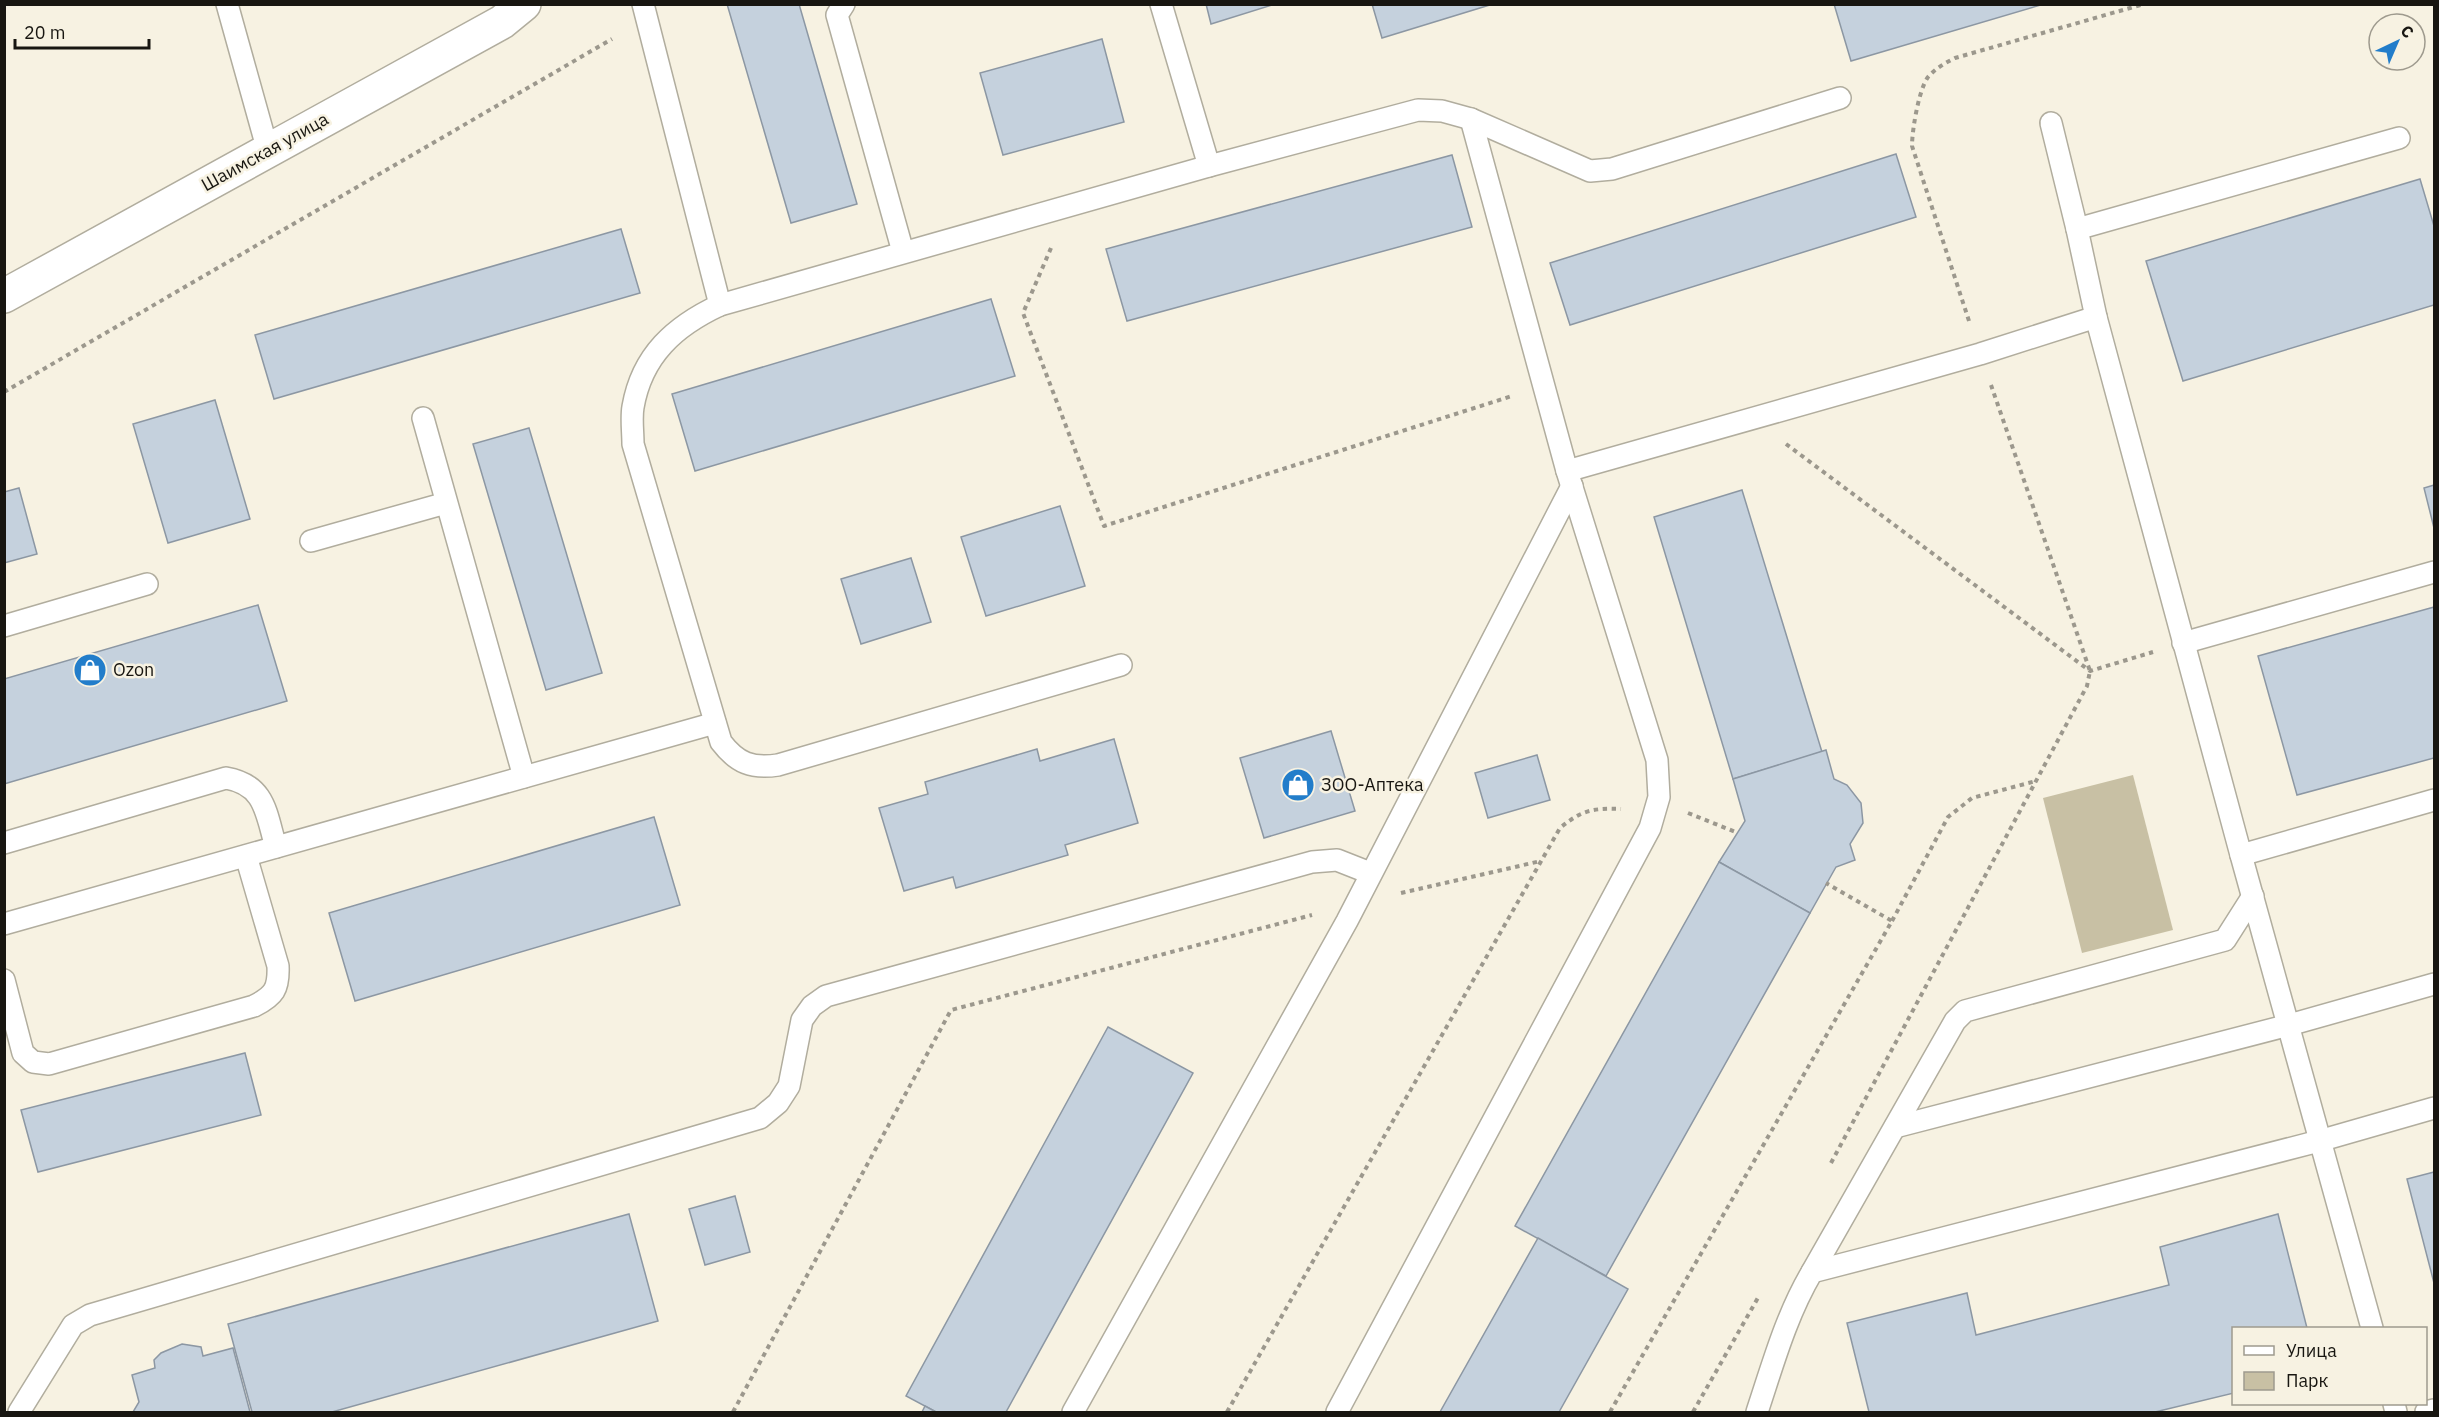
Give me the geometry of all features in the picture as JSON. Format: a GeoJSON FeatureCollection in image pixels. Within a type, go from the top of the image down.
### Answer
{"type":"FeatureCollection","features":[{"type":"Feature","properties":{"kind":"main road","name":"Шаимская улица"},"geometry":{"type":"LineString","coordinates":[[4,296],[502,22],[524,4]]}},
{"type":"Feature","properties":{"kind":"lane"},"geometry":{"type":"LineString","coordinates":[[227,4],[268,151]]}},
{"type":"Feature","properties":{"kind":"lane"},"geometry":{"type":"LineString","coordinates":[[629,4],[650,27]]}},
{"type":"Feature","properties":{"kind":"lane"},"geometry":{"type":"LineString","coordinates":[[643,4],[720,305]]}},
{"type":"Feature","properties":{"kind":"lane"},"geometry":{"type":"LineString","coordinates":[[844,4],[837,15],[903,252]]}},
{"type":"Feature","properties":{"kind":"lane"},"geometry":{"type":"LineString","coordinates":[[1161,4],[1209,166]]}},
{"type":"Feature","properties":{"kind":"lane"},"geometry":{"type":"LineString","coordinates":[[1121,665],[778,765],[761,768],[744,764],[730,754],[721,742],[633,444],[633,407],[642,374],[666,340],[692,318],[720,305],[1209,166],[1418,110],[1442,111],[1471,119],[1590,171],[1612,169],[1840,98]]}},
{"type":"Feature","properties":{"kind":"lane"},"geometry":{"type":"LineString","coordinates":[[1336,1413],[1650,828],[1659,797],[1657,760],[1570,478],[1471,119]]}},
{"type":"Feature","properties":{"kind":"lane"},"geometry":{"type":"LineString","coordinates":[[2051,123],[2096,317],[2183,643],[2371,1327]]}},
{"type":"Feature","properties":{"kind":"lane"},"geometry":{"type":"LineString","coordinates":[[2077,229],[2399,138]]}},
{"type":"Feature","properties":{"kind":"lane"},"geometry":{"type":"LineString","coordinates":[[1073,1413],[1356,903],[1570,478],[1752,418],[1980,354],[2096,317]]}},
{"type":"Feature","properties":{"kind":"lane"},"geometry":{"type":"LineString","coordinates":[[423,418],[524,777]]}},
{"type":"Feature","properties":{"kind":"lane"},"geometry":{"type":"LineString","coordinates":[[311,541],[446,503]]}},
{"type":"Feature","properties":{"kind":"lane"},"geometry":{"type":"LineString","coordinates":[[2183,643],[2434,572]]}},
{"type":"Feature","properties":{"kind":"lane"},"geometry":{"type":"LineString","coordinates":[[4,626],[147,584]]}},
{"type":"Feature","properties":{"kind":"lane"},"geometry":{"type":"LineString","coordinates":[[4,924],[715,723]]}},
{"type":"Feature","properties":{"kind":"lane"},"geometry":{"type":"LineString","coordinates":[[4,843],[226,778],[241,781],[258,793],[276,848]]}},
{"type":"Feature","properties":{"kind":"lane"},"geometry":{"type":"LineString","coordinates":[[2241,855],[2434,800]]}},
{"type":"Feature","properties":{"kind":"lane"},"geometry":{"type":"LineString","coordinates":[[4,980],[23,1053],[33,1062],[49,1064],[270,998],[279,981],[278,966],[246,856]]}},
{"type":"Feature","properties":{"kind":"lane"},"geometry":{"type":"LineString","coordinates":[[20,1413],[73,1325],[90,1315],[760,1118],[778,1103],[789,1086],[802,1020],[812,1006],[826,996],[1312,862],[1337,860],[1370,873]]}},
{"type":"Feature","properties":{"kind":"lane"},"geometry":{"type":"LineString","coordinates":[[1757,1413],[1799,1295],[1955,1021],[1965,1011],[2225,940],[2253,896]]}},
{"type":"Feature","properties":{"kind":"lane"},"geometry":{"type":"LineString","coordinates":[[1895,1127],[2289,1025],[2434,984]]}},
{"type":"Feature","properties":{"kind":"lane"},"geometry":{"type":"LineString","coordinates":[[1812,1272],[2319,1141],[2434,1108]]}},
{"type":"Feature","properties":{"kind":"lane"},"geometry":{"type":"LineString","coordinates":[[2426,1413],[2434,1410]]}},
{"type":"Feature","properties":{"kind":"path"},"geometry":{"type":"LineString","coordinates":[[1831,1164],[2087,687],[2090,672],[1980,354],[1912,146],[1912,128],[1926,79],[1938,67],[1955,58],[2144,4]]}},
{"type":"Feature","properties":{"kind":"path"},"geometry":{"type":"LineString","coordinates":[[2264,4],[2316,4]]}},
{"type":"Feature","properties":{"kind":"path"},"geometry":{"type":"LineString","coordinates":[[4,392],[612,39]]}},
{"type":"Feature","properties":{"kind":"path"},"geometry":{"type":"LineString","coordinates":[[1074,204],[1046,257],[1023,312],[1104,526],[1545,386]]}},
{"type":"Feature","properties":{"kind":"path"},"geometry":{"type":"LineString","coordinates":[[1752,418],[2090,672]]}},
{"type":"Feature","properties":{"kind":"path"},"geometry":{"type":"LineString","coordinates":[[2090,672],[2183,643]]}},
{"type":"Feature","properties":{"kind":"path"},"geometry":{"type":"LineString","coordinates":[[1610,1413],[1892,921],[1948,817],[1972,798],[2036,782]]}},
{"type":"Feature","properties":{"kind":"path"},"geometry":{"type":"LineString","coordinates":[[1227,1413],[1560,828],[1577,814],[1595,808],[1685,812],[1738,833]]}},
{"type":"Feature","properties":{"kind":"path"},"geometry":{"type":"LineString","coordinates":[[733,1413],[951,1010],[1356,903],[1541,861]]}},
{"type":"Feature","properties":{"kind":"path"},"geometry":{"type":"LineString","coordinates":[[1826,883],[1892,921]]}},
{"type":"Feature","properties":{"kind":"path"},"geometry":{"type":"LineString","coordinates":[[1693,1413],[1763,1288]]}},
{"type":"Feature","properties":{"kind":"green space"},"geometry":{"type":"Polygon","coordinates":[[[2133,775],[2173,930],[2082,953],[2043,798],[2133,775]]]}},
{"type":"Feature","properties":{"kind":"building"},"geometry":{"type":"Polygon","coordinates":[[[727,4],[799,4],[857,204],[791,223],[727,4]]]}},
{"type":"Feature","properties":{"kind":"building"},"geometry":{"type":"Polygon","coordinates":[[[1206,4],[1275,4],[1211,24],[1206,4]]]}},
{"type":"Feature","properties":{"kind":"building"},"geometry":{"type":"Polygon","coordinates":[[[1372,4],[1493,4],[1382,38],[1372,4]]]}},
{"type":"Feature","properties":{"kind":"building"},"geometry":{"type":"Polygon","coordinates":[[[1834,4],[2044,4],[1851,61],[1834,4]]]}},
{"type":"Feature","properties":{"kind":"building"},"geometry":{"type":"Polygon","coordinates":[[[1102,39],[1124,122],[1003,155],[980,73],[1102,39]]]}},
{"type":"Feature","properties":{"kind":"building"},"geometry":{"type":"Polygon","coordinates":[[[1896,154],[1916,217],[1570,325],[1550,263],[1896,154]]]}},
{"type":"Feature","properties":{"kind":"building"},"geometry":{"type":"Polygon","coordinates":[[[1452,155],[1472,227],[1127,321],[1106,249],[1452,155]]]}},
{"type":"Feature","properties":{"kind":"building"},"geometry":{"type":"Polygon","coordinates":[[[2420,179],[2434,226],[2434,305],[2183,381],[2146,261],[2420,179]]]}},
{"type":"Feature","properties":{"kind":"building"},"geometry":{"type":"Polygon","coordinates":[[[621,229],[640,293],[274,399],[255,335],[621,229]]]}},
{"type":"Feature","properties":{"kind":"building"},"geometry":{"type":"Polygon","coordinates":[[[991,299],[1015,376],[695,471],[672,394],[991,299]]]}},
{"type":"Feature","properties":{"kind":"building"},"geometry":{"type":"Polygon","coordinates":[[[215,400],[250,519],[168,543],[133,424],[215,400]]]}},
{"type":"Feature","properties":{"kind":"building"},"geometry":{"type":"Polygon","coordinates":[[[529,428],[602,673],[546,690],[473,444],[529,428]]]}},
{"type":"Feature","properties":{"kind":"building"},"geometry":{"type":"Polygon","coordinates":[[[2434,485],[2434,528],[2424,488],[2434,485]]]}},
{"type":"Feature","properties":{"kind":"building"},"geometry":{"type":"Polygon","coordinates":[[[19,488],[37,554],[4,563],[4,492],[19,488]]]}},
{"type":"Feature","properties":{"kind":"building"},"geometry":{"type":"Polygon","coordinates":[[[1742,490],[1822,752],[1733,779],[1654,517],[1742,490]]]}},
{"type":"Feature","properties":{"kind":"building"},"geometry":{"type":"Polygon","coordinates":[[[1060,506],[1085,586],[986,616],[961,537],[1060,506]]]}},
{"type":"Feature","properties":{"kind":"building"},"geometry":{"type":"Polygon","coordinates":[[[911,558],[931,622],[861,644],[841,579],[911,558]]]}},
{"type":"Feature","properties":{"kind":"building"},"geometry":{"type":"Polygon","coordinates":[[[258,605],[287,701],[4,784],[4,679],[258,605]]]}},
{"type":"Feature","properties":{"kind":"building"},"geometry":{"type":"Polygon","coordinates":[[[2434,607],[2434,758],[2297,795],[2258,656],[2434,607]]]}},
{"type":"Feature","properties":{"kind":"building","name":"ЗОО-Аптека"},"geometry":{"type":"Polygon","coordinates":[[[1331,731],[1355,811],[1264,838],[1240,758],[1331,731]]]}},
{"type":"Feature","properties":{"kind":"building"},"geometry":{"type":"Polygon","coordinates":[[[1114,739],[1138,823],[1065,845],[1068,855],[956,888],[953,877],[904,891],[879,808],[928,794],[925,782],[1037,749],[1040,761],[1114,739]]]}},
{"type":"Feature","properties":{"kind":"building"},"geometry":{"type":"Polygon","coordinates":[[[1826,750],[1834,779],[1847,785],[1861,803],[1863,823],[1850,844],[1855,860],[1836,867],[1810,913],[1719,862],[1745,821],[1733,779],[1826,750]]]}},
{"type":"Feature","properties":{"kind":"building"},"geometry":{"type":"Polygon","coordinates":[[[1537,755],[1550,800],[1488,818],[1475,773],[1537,755]]]}},
{"type":"Feature","properties":{"kind":"building"},"geometry":{"type":"Polygon","coordinates":[[[654,817],[680,905],[355,1001],[329,913],[654,817]]]}},
{"type":"Feature","properties":{"kind":"building"},"geometry":{"type":"Polygon","coordinates":[[[1719,862],[1810,913],[1606,1276],[1515,1226],[1719,862]]]}},
{"type":"Feature","properties":{"kind":"building"},"geometry":{"type":"Polygon","coordinates":[[[1108,1027],[1193,1073],[1006,1412],[936,1412],[906,1396],[1108,1027]]]}},
{"type":"Feature","properties":{"kind":"building"},"geometry":{"type":"Polygon","coordinates":[[[245,1053],[261,1115],[38,1172],[21,1110],[245,1053]]]}},
{"type":"Feature","properties":{"kind":"building"},"geometry":{"type":"Polygon","coordinates":[[[2434,1172],[2434,1283],[2407,1179],[2434,1172]]]}},
{"type":"Feature","properties":{"kind":"building"},"geometry":{"type":"Polygon","coordinates":[[[735,1196],[750,1252],[705,1265],[689,1209],[735,1196]]]}},
{"type":"Feature","properties":{"kind":"building"},"geometry":{"type":"Polygon","coordinates":[[[629,1214],[658,1321],[332,1412],[252,1412],[228,1324],[629,1214]]]}},
{"type":"Feature","properties":{"kind":"building"},"geometry":{"type":"Polygon","coordinates":[[[2278,1214],[2307,1327],[2232,1327],[2232,1393],[2155,1412],[1869,1412],[1847,1323],[1967,1293],[1976,1335],[2169,1285],[2160,1247],[2278,1214]]]}},
{"type":"Feature","properties":{"kind":"building"},"geometry":{"type":"Polygon","coordinates":[[[1538,1238],[1628,1289],[1559,1412],[1440,1412],[1538,1238]]]}},
{"type":"Feature","properties":{"kind":"building"},"geometry":{"type":"Polygon","coordinates":[[[182,1344],[201,1347],[203,1356],[233,1348],[250,1412],[133,1412],[139,1402],[132,1375],[155,1368],[154,1360],[161,1353],[182,1344]]]}},
{"type":"Feature","properties":{"kind":"building"},"geometry":{"type":"Polygon","coordinates":[[[925,1406],[936,1412],[922,1412],[925,1406]]]}},
{"type":"Feature","properties":{"kind":"place","name":"Ozon"},"geometry":{"type":"Point","coordinates":[90,670]}},
{"type":"Feature","properties":{"kind":"place","name":"ЗОО-Аптека"},"geometry":{"type":"Point","coordinates":[1298,785]}}]}
